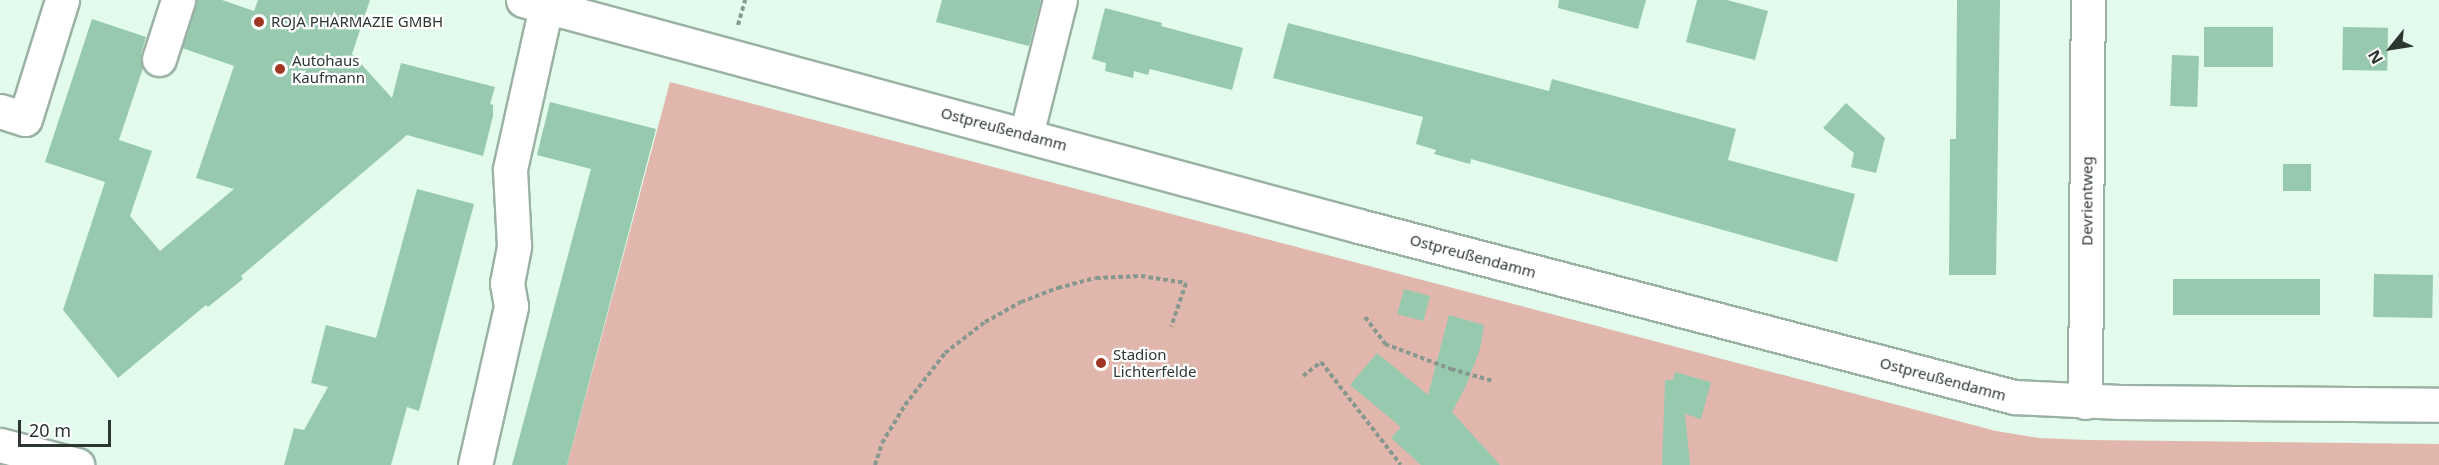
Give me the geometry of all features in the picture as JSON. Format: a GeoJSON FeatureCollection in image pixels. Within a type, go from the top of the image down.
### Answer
{"type":"FeatureCollection","features":[{"type":"Feature","properties":{"kind":"street"},"geometry":{"type":"LineString","coordinates":[[0,111],[25,119],[62,0]]}},
{"type":"Feature","properties":{"kind":"street"},"geometry":{"type":"LineString","coordinates":[[159,58],[178,0]]}},
{"type":"Feature","properties":{"kind":"street"},"geometry":{"type":"LineString","coordinates":[[1026,135],[1060,0]]}},
{"type":"Feature","properties":{"kind":"street","name":"Devrientweg"},"geometry":{"type":"LineString","coordinates":[[2085,402],[2088,0]]}},
{"type":"Feature","properties":{"kind":"street"},"geometry":{"type":"LineString","coordinates":[[475,465],[511,306],[507,283],[514,246],[510,169],[535,3]]}},
{"type":"Feature","properties":{"kind":"street","name":"Ostpreußendamm"},"geometry":{"type":"LineString","coordinates":[[535,3],[2014,398],[2085,402],[2439,405]]}},
{"type":"Feature","properties":{"kind":"street"},"geometry":{"type":"LineString","coordinates":[[0,445],[77,465]]}},
{"type":"Feature","properties":{"kind":"path"},"geometry":{"type":"LineString","coordinates":[[739,23],[745,0]]}},
{"type":"Feature","properties":{"kind":"path"},"geometry":{"type":"LineString","coordinates":[[875,465],[882,443],[905,405],[945,353],[985,322],[1021,302],[1058,288],[1096,278],[1141,276],[1186,284],[1171,327]]}},
{"type":"Feature","properties":{"kind":"path"},"geometry":{"type":"LineString","coordinates":[[1365,317],[1384,344],[1451,369],[1493,381]]}},
{"type":"Feature","properties":{"kind":"path"},"geometry":{"type":"LineString","coordinates":[[1303,376],[1321,362],[1401,465]]}},
{"type":"Feature","properties":{"kind":"shaded area","name":"Stadion Lichterfelde"},"geometry":{"type":"Polygon","coordinates":[[[670,82],[1996,431],[2039,438],[2087,440],[2439,444],[2439,465],[567,465],[670,82]]]}},
{"type":"Feature","properties":{"kind":"building"},"geometry":{"type":"Polygon","coordinates":[[[196,0],[222,0],[254,11],[258,0],[370,0],[352,54],[392,98],[401,63],[495,87],[490,104],[493,105],[493,116],[483,156],[407,135],[241,276],[243,279],[208,307],[206,305],[118,378],[63,310],[105,182],[45,162],[92,19],[146,37],[141,54],[143,68],[119,140],[152,151],[130,216],[160,251],[234,189],[196,178],[234,66],[182,48],[196,0]]]}},
{"type":"Feature","properties":{"kind":"building"},"geometry":{"type":"Polygon","coordinates":[[[942,0],[1041,0],[1029,46],[936,22],[942,0]]]}},
{"type":"Feature","properties":{"kind":"building"},"geometry":{"type":"Polygon","coordinates":[[[1559,0],[1646,0],[1638,29],[1558,8],[1559,0]]]}},
{"type":"Feature","properties":{"kind":"building"},"geometry":{"type":"Polygon","coordinates":[[[1697,0],[1727,0],[1768,11],[1755,60],[1686,42],[1697,0]]]}},
{"type":"Feature","properties":{"kind":"building"},"geometry":{"type":"Polygon","coordinates":[[[1957,0],[2000,0],[1996,275],[1949,275],[1950,139],[1956,139],[1957,0]]]}},
{"type":"Feature","properties":{"kind":"building"},"geometry":{"type":"Polygon","coordinates":[[[1105,8],[1243,48],[1232,90],[1150,69],[1148,75],[1134,71],[1133,78],[1105,71],[1106,63],[1092,59],[1105,8]]]}},
{"type":"Feature","properties":{"kind":"building"},"geometry":{"type":"Polygon","coordinates":[[[1288,23],[1549,91],[1552,79],[1736,129],[1728,160],[1855,194],[1837,262],[1471,159],[1470,164],[1434,154],[1436,150],[1416,144],[1423,117],[1273,78],[1288,23]]]}},
{"type":"Feature","properties":{"kind":"building"},"geometry":{"type":"Polygon","coordinates":[[[2204,27],[2273,27],[2273,67],[2204,67],[2204,27]]]}},
{"type":"Feature","properties":{"kind":"building"},"geometry":{"type":"Polygon","coordinates":[[[2343,27],[2388,28],[2387,71],[2342,70],[2343,27]]]}},
{"type":"Feature","properties":{"kind":"building"},"geometry":{"type":"Polygon","coordinates":[[[2172,55],[2199,56],[2197,107],[2170,106],[2172,55]]]}},
{"type":"Feature","properties":{"kind":"building"},"geometry":{"type":"Polygon","coordinates":[[[550,102],[656,129],[567,465],[512,465],[591,169],[537,155],[550,102]]]}},
{"type":"Feature","properties":{"kind":"building"},"geometry":{"type":"Polygon","coordinates":[[[1846,103],[1885,138],[1876,173],[1851,167],[1854,153],[1823,128],[1846,103]]]}},
{"type":"Feature","properties":{"kind":"building"},"geometry":{"type":"Polygon","coordinates":[[[2283,164],[2311,164],[2311,191],[2283,191],[2283,164]]]}},
{"type":"Feature","properties":{"kind":"building"},"geometry":{"type":"Polygon","coordinates":[[[417,189],[474,204],[419,411],[407,407],[391,465],[284,465],[294,428],[304,430],[328,387],[311,383],[326,325],[376,338],[417,189]]]}},
{"type":"Feature","properties":{"kind":"building"},"geometry":{"type":"Polygon","coordinates":[[[2374,274],[2433,275],[2432,318],[2373,317],[2374,274]]]}},
{"type":"Feature","properties":{"kind":"building"},"geometry":{"type":"Polygon","coordinates":[[[2173,279],[2320,279],[2320,315],[2173,315],[2173,279]]]}},
{"type":"Feature","properties":{"kind":"building"},"geometry":{"type":"Polygon","coordinates":[[[1404,289],[1430,296],[1423,321],[1397,314],[1404,289]]]}},
{"type":"Feature","properties":{"kind":"building"},"geometry":{"type":"Polygon","coordinates":[[[1449,315],[1484,325],[1480,349],[1466,386],[1452,412],[1500,465],[1421,465],[1391,438],[1401,427],[1350,385],[1377,353],[1428,395],[1449,315]]]}},
{"type":"Feature","properties":{"kind":"building"},"geometry":{"type":"Polygon","coordinates":[[[1675,372],[1711,382],[1701,419],[1685,414],[1690,465],[1662,465],[1665,380],[1673,380],[1675,372]]]}},
{"type":"Feature","properties":{"kind":"place","name":"ROJA PHARMAZIE GMBH"},"geometry":{"type":"Point","coordinates":[259,22]}},
{"type":"Feature","properties":{"kind":"place","name":"Autohaus Kaufmann"},"geometry":{"type":"Point","coordinates":[280,69]}},
{"type":"Feature","properties":{"kind":"place","name":"Stadion Lichterfelde"},"geometry":{"type":"Point","coordinates":[1101,363]}}]}
